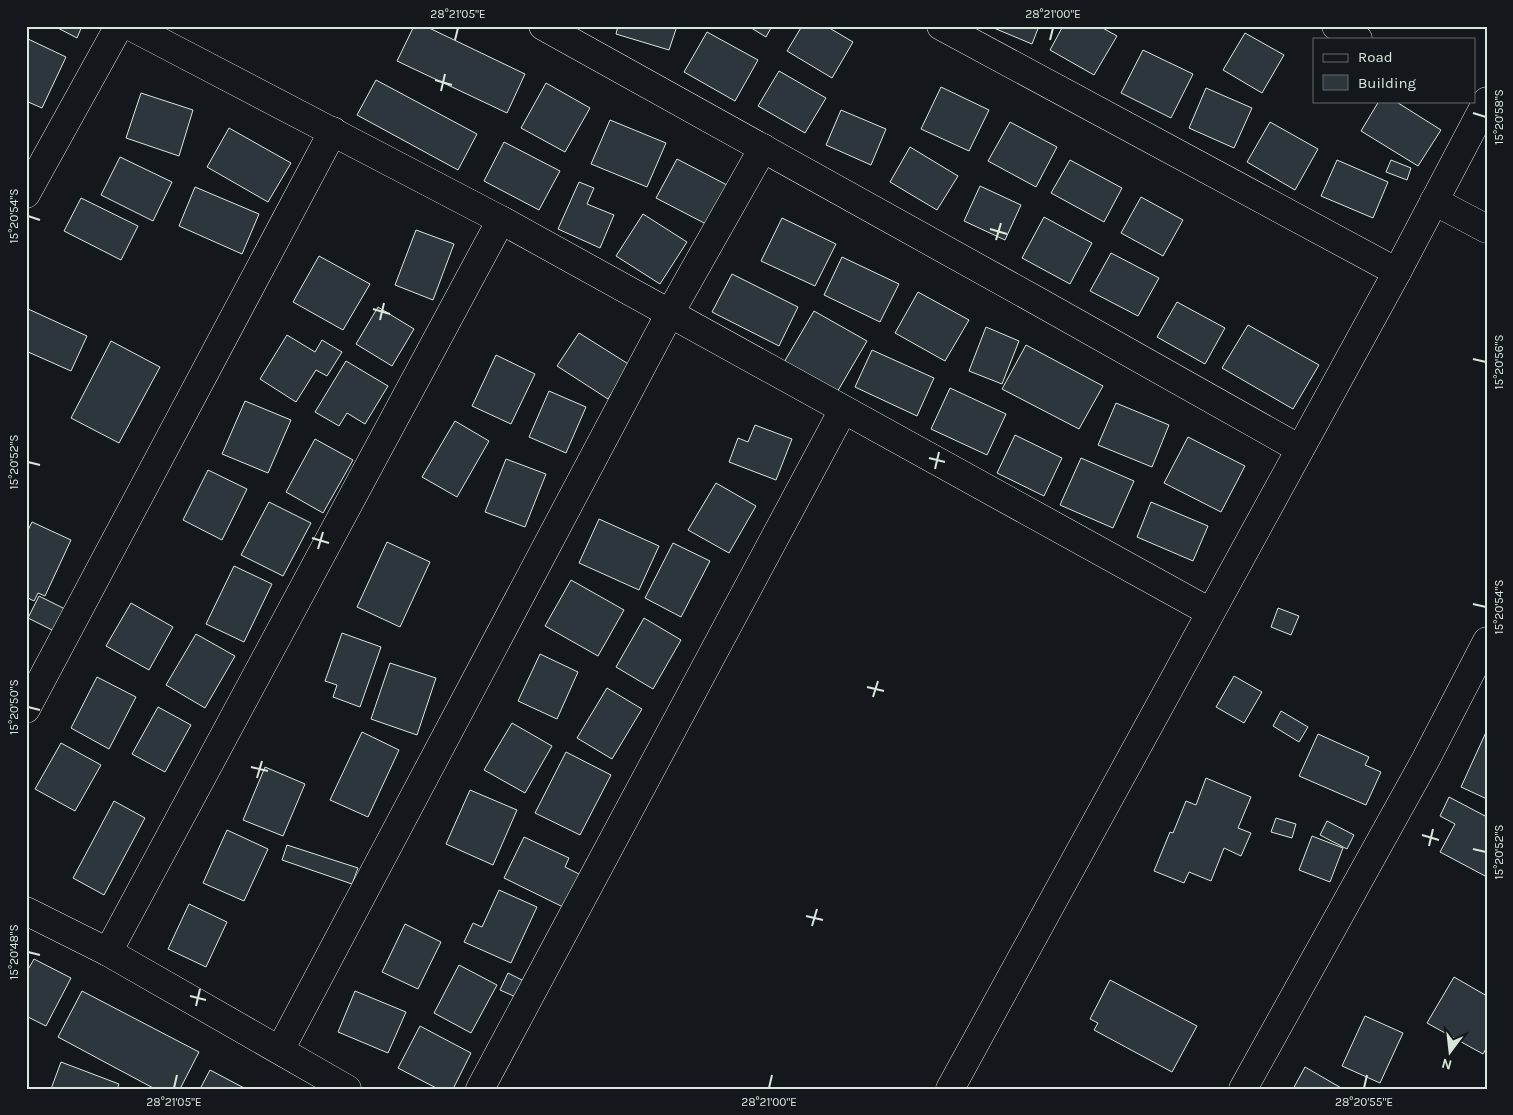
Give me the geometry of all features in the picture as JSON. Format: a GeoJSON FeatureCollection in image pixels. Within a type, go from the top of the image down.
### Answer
{"type":"FeatureCollection","features":[{"type":"Feature","properties":{"kind":"street"},"geometry":{"type":"LineString","coordinates":[[26,194],[119,26]]}},
{"type":"Feature","properties":{"kind":"street"},"geometry":{"type":"LineString","coordinates":[[130,26],[502,220],[1210,612]]}},
{"type":"Feature","properties":{"kind":"street"},"geometry":{"type":"LineString","coordinates":[[543,26],[1033,298],[1300,450]]}},
{"type":"Feature","properties":{"kind":"street"},"geometry":{"type":"LineString","coordinates":[[941,26],[1397,272]]}},
{"type":"Feature","properties":{"kind":"street"},"geometry":{"type":"LineString","coordinates":[[1336,26],[1356,38]]}},
{"type":"Feature","properties":{"kind":"street"},"geometry":{"type":"LineString","coordinates":[[950,1089],[1397,272],[1434,201],[1481,103]]}},
{"type":"Feature","properties":{"kind":"street"},"geometry":{"type":"LineString","coordinates":[[26,709],[333,131]]}},
{"type":"Feature","properties":{"kind":"street"},"geometry":{"type":"LineString","coordinates":[[280,1050],[670,313],[763,148]]}},
{"type":"Feature","properties":{"kind":"street"},"geometry":{"type":"LineString","coordinates":[[1434,201],[1487,230]]}},
{"type":"Feature","properties":{"kind":"street"},"geometry":{"type":"LineString","coordinates":[[108,952],[502,220]]}},
{"type":"Feature","properties":{"kind":"street"},"geometry":{"type":"LineString","coordinates":[[480,1089],[843,410]]}},
{"type":"Feature","properties":{"kind":"street"},"geometry":{"type":"LineString","coordinates":[[1243,1089],[1421,767],[1487,641]]}},
{"type":"Feature","properties":{"kind":"street"},"geometry":{"type":"LineString","coordinates":[[26,911],[108,952],[347,1089]]}},
{"type":"Feature","properties":{"kind":"building"},"geometry":{"type":"Polygon","coordinates":[[[54,26],[82,26],[77,38],[54,26]]]}},
{"type":"Feature","properties":{"kind":"building"},"geometry":{"type":"Polygon","coordinates":[[[414,26],[425,26],[525,74],[507,113],[397,61],[414,26]]]}},
{"type":"Feature","properties":{"kind":"building"},"geometry":{"type":"Polygon","coordinates":[[[618,26],[677,26],[669,50],[616,34],[618,26]]]}},
{"type":"Feature","properties":{"kind":"building"},"geometry":{"type":"Polygon","coordinates":[[[748,26],[772,26],[766,37],[748,26]]]}},
{"type":"Feature","properties":{"kind":"building"},"geometry":{"type":"Polygon","coordinates":[[[802,26],[826,26],[853,42],[832,78],[787,51],[802,26]]]}},
{"type":"Feature","properties":{"kind":"building"},"geometry":{"type":"Polygon","coordinates":[[[989,26],[1039,26],[1032,44],[989,26]]]}},
{"type":"Feature","properties":{"kind":"building"},"geometry":{"type":"Polygon","coordinates":[[[1063,26],[1099,26],[1117,36],[1094,75],[1050,50],[1063,26]]]}},
{"type":"Feature","properties":{"kind":"building"},"geometry":{"type":"Polygon","coordinates":[[[707,32],[758,60],[735,101],[684,72],[707,32]]]}},
{"type":"Feature","properties":{"kind":"building"},"geometry":{"type":"Polygon","coordinates":[[[1245,33],[1284,55],[1262,93],[1223,70],[1245,33]]]}},
{"type":"Feature","properties":{"kind":"building"},"geometry":{"type":"Polygon","coordinates":[[[26,38],[66,57],[42,108],[26,101],[26,38]]]}},
{"type":"Feature","properties":{"kind":"building"},"geometry":{"type":"Polygon","coordinates":[[[1143,50],[1193,74],[1171,118],[1121,93],[1143,50]]]}},
{"type":"Feature","properties":{"kind":"building"},"geometry":{"type":"Polygon","coordinates":[[[779,71],[826,98],[805,133],[758,106],[779,71]]]}},
{"type":"Feature","properties":{"kind":"building"},"geometry":{"type":"Polygon","coordinates":[[[376,80],[477,134],[458,170],[357,115],[376,80]]]}},
{"type":"Feature","properties":{"kind":"building"},"geometry":{"type":"Polygon","coordinates":[[[546,83],[590,108],[565,152],[521,128],[546,83]]]}},
{"type":"Feature","properties":{"kind":"building"},"geometry":{"type":"Polygon","coordinates":[[[941,87],[989,110],[969,151],[921,129],[941,87]]]}},
{"type":"Feature","properties":{"kind":"building"},"geometry":{"type":"Polygon","coordinates":[[[1206,88],[1252,108],[1234,148],[1189,128],[1206,88]]]}},
{"type":"Feature","properties":{"kind":"building"},"geometry":{"type":"Polygon","coordinates":[[[141,93],[193,110],[179,156],[126,138],[141,93]]]}},
{"type":"Feature","properties":{"kind":"building"},"geometry":{"type":"Polygon","coordinates":[[[1378,102],[1397,102],[1441,130],[1418,166],[1361,131],[1378,102]]]}},
{"type":"Feature","properties":{"kind":"building"},"geometry":{"type":"Polygon","coordinates":[[[841,110],[886,129],[871,165],[826,145],[841,110]]]}},
{"type":"Feature","properties":{"kind":"building"},"geometry":{"type":"Polygon","coordinates":[[[610,120],[666,143],[647,187],[591,164],[610,120]]]}},
{"type":"Feature","properties":{"kind":"building"},"geometry":{"type":"Polygon","coordinates":[[[1010,122],[1057,147],[1036,187],[988,161],[1010,122]]]}},
{"type":"Feature","properties":{"kind":"building"},"geometry":{"type":"Polygon","coordinates":[[[1270,122],[1318,149],[1295,190],[1247,162],[1270,122]]]}},
{"type":"Feature","properties":{"kind":"building"},"geometry":{"type":"Polygon","coordinates":[[[229,128],[291,163],[268,202],[207,167],[229,128]]]}},
{"type":"Feature","properties":{"kind":"building"},"geometry":{"type":"Polygon","coordinates":[[[504,142],[560,171],[539,210],[484,181],[504,142]]]}},
{"type":"Feature","properties":{"kind":"building"},"geometry":{"type":"Polygon","coordinates":[[[910,147],[958,176],[937,210],[890,182],[910,147]]]}},
{"type":"Feature","properties":{"kind":"building"},"geometry":{"type":"Polygon","coordinates":[[[120,157],[172,182],[153,221],[101,195],[120,157]]]}},
{"type":"Feature","properties":{"kind":"building"},"geometry":{"type":"Polygon","coordinates":[[[677,159],[727,185],[706,224],[656,198],[677,159]]]}},
{"type":"Feature","properties":{"kind":"building"},"geometry":{"type":"Polygon","coordinates":[[[1070,160],[1122,188],[1104,222],[1051,193],[1070,160]]]}},
{"type":"Feature","properties":{"kind":"building"},"geometry":{"type":"Polygon","coordinates":[[[1337,160],[1388,182],[1373,218],[1321,196],[1337,160]]]}},
{"type":"Feature","properties":{"kind":"building"},"geometry":{"type":"Polygon","coordinates":[[[1391,160],[1411,168],[1407,180],[1386,172],[1391,160]]]}},
{"type":"Feature","properties":{"kind":"building"},"geometry":{"type":"Polygon","coordinates":[[[579,182],[594,188],[587,204],[614,215],[600,248],[558,229],[579,182]]]}},
{"type":"Feature","properties":{"kind":"building"},"geometry":{"type":"Polygon","coordinates":[[[980,186],[1021,205],[1005,240],[964,221],[980,186]]]}},
{"type":"Feature","properties":{"kind":"building"},"geometry":{"type":"Polygon","coordinates":[[[195,187],[259,214],[242,254],[179,226],[195,187]]]}},
{"type":"Feature","properties":{"kind":"building"},"geometry":{"type":"Polygon","coordinates":[[[1141,197],[1183,220],[1163,256],[1121,233],[1141,197]]]}},
{"type":"Feature","properties":{"kind":"building"},"geometry":{"type":"Polygon","coordinates":[[[81,198],[138,226],[121,260],[64,231],[81,198]]]}},
{"type":"Feature","properties":{"kind":"building"},"geometry":{"type":"Polygon","coordinates":[[[643,214],[687,242],[660,284],[616,256],[643,214]]]}},
{"type":"Feature","properties":{"kind":"building"},"geometry":{"type":"Polygon","coordinates":[[[1044,217],[1092,243],[1070,284],[1022,258],[1044,217]]]}},
{"type":"Feature","properties":{"kind":"building"},"geometry":{"type":"Polygon","coordinates":[[[782,218],[836,244],[815,286],[761,261],[782,218]]]}},
{"type":"Feature","properties":{"kind":"building"},"geometry":{"type":"Polygon","coordinates":[[[416,230],[454,244],[433,300],[395,285],[416,230]]]}},
{"type":"Feature","properties":{"kind":"building"},"geometry":{"type":"Polygon","coordinates":[[[1111,253],[1159,278],[1138,316],[1090,291],[1111,253]]]}},
{"type":"Feature","properties":{"kind":"building"},"geometry":{"type":"Polygon","coordinates":[[[319,256],[370,284],[343,330],[293,302],[319,256]]]}},
{"type":"Feature","properties":{"kind":"building"},"geometry":{"type":"Polygon","coordinates":[[[842,257],[899,284],[880,322],[824,295],[842,257]]]}},
{"type":"Feature","properties":{"kind":"building"},"geometry":{"type":"Polygon","coordinates":[[[732,274],[798,307],[779,346],[712,312],[732,274]]]}},
{"type":"Feature","properties":{"kind":"building"},"geometry":{"type":"Polygon","coordinates":[[[918,292],[969,320],[945,361],[895,333],[918,292]]]}},
{"type":"Feature","properties":{"kind":"building"},"geometry":{"type":"Polygon","coordinates":[[[1177,302],[1225,328],[1205,364],[1157,337],[1177,302]]]}},
{"type":"Feature","properties":{"kind":"building"},"geometry":{"type":"Polygon","coordinates":[[[378,307],[414,329],[392,366],[356,344],[378,307]]]}},
{"type":"Feature","properties":{"kind":"building"},"geometry":{"type":"Polygon","coordinates":[[[26,308],[87,336],[71,371],[26,351],[26,308]]]}},
{"type":"Feature","properties":{"kind":"building"},"geometry":{"type":"Polygon","coordinates":[[[814,311],[867,341],[836,394],[783,364],[814,311]]]}},
{"type":"Feature","properties":{"kind":"building"},"geometry":{"type":"Polygon","coordinates":[[[1248,325],[1319,365],[1293,409],[1222,368],[1248,325]]]}},
{"type":"Feature","properties":{"kind":"building"},"geometry":{"type":"Polygon","coordinates":[[[986,327],[1019,341],[1002,384],[969,371],[986,327]]]}},
{"type":"Feature","properties":{"kind":"building"},"geometry":{"type":"Polygon","coordinates":[[[579,333],[630,365],[608,399],[557,366],[579,333]]]}},
{"type":"Feature","properties":{"kind":"building"},"geometry":{"type":"Polygon","coordinates":[[[287,335],[315,352],[322,340],[342,352],[327,376],[316,370],[296,402],[260,379],[287,335]]]}},
{"type":"Feature","properties":{"kind":"building"},"geometry":{"type":"Polygon","coordinates":[[[111,341],[160,367],[119,443],[71,418],[111,341]]]}},
{"type":"Feature","properties":{"kind":"building"},"geometry":{"type":"Polygon","coordinates":[[[1026,345],[1103,386],[1079,429],[1002,389],[1026,345]]]}},
{"type":"Feature","properties":{"kind":"building"},"geometry":{"type":"Polygon","coordinates":[[[872,350],[934,378],[917,416],[855,387],[872,350]]]}},
{"type":"Feature","properties":{"kind":"building"},"geometry":{"type":"Polygon","coordinates":[[[496,355],[535,374],[511,424],[472,406],[496,355]]]}},
{"type":"Feature","properties":{"kind":"building"},"geometry":{"type":"Polygon","coordinates":[[[346,361],[388,386],[365,424],[347,413],[339,426],[315,412],[346,361]]]}},
{"type":"Feature","properties":{"kind":"building"},"geometry":{"type":"Polygon","coordinates":[[[950,388],[1006,414],[987,455],[931,429],[950,388]]]}},
{"type":"Feature","properties":{"kind":"building"},"geometry":{"type":"Polygon","coordinates":[[[549,391],[586,407],[566,453],[529,437],[549,391]]]}},
{"type":"Feature","properties":{"kind":"building"},"geometry":{"type":"Polygon","coordinates":[[[245,401],[291,420],[268,473],[222,454],[245,401]]]}},
{"type":"Feature","properties":{"kind":"building"},"geometry":{"type":"Polygon","coordinates":[[[1116,403],[1169,425],[1152,467],[1098,445],[1116,403]]]}},
{"type":"Feature","properties":{"kind":"building"},"geometry":{"type":"Polygon","coordinates":[[[455,421],[489,441],[457,497],[422,477],[455,421]]]}},
{"type":"Feature","properties":{"kind":"building"},"geometry":{"type":"Polygon","coordinates":[[[755,425],[792,439],[776,480],[729,462],[738,438],[748,442],[755,425]]]}},
{"type":"Feature","properties":{"kind":"building"},"geometry":{"type":"Polygon","coordinates":[[[1015,435],[1062,458],[1044,496],[997,473],[1015,435]]]}},
{"type":"Feature","properties":{"kind":"building"},"geometry":{"type":"Polygon","coordinates":[[[1188,437],[1245,466],[1221,512],[1164,483],[1188,437]]]}},
{"type":"Feature","properties":{"kind":"building"},"geometry":{"type":"Polygon","coordinates":[[[315,439],[353,460],[323,513],[286,492],[315,439]]]}},
{"type":"Feature","properties":{"kind":"building"},"geometry":{"type":"Polygon","coordinates":[[[1081,458],[1134,481],[1113,528],[1060,505],[1081,458]]]}},
{"type":"Feature","properties":{"kind":"building"},"geometry":{"type":"Polygon","coordinates":[[[506,459],[546,474],[525,527],[485,512],[506,459]]]}},
{"type":"Feature","properties":{"kind":"building"},"geometry":{"type":"Polygon","coordinates":[[[208,470],[247,489],[222,540],[183,520],[208,470]]]}},
{"type":"Feature","properties":{"kind":"building"},"geometry":{"type":"Polygon","coordinates":[[[716,483],[756,506],[729,553],[688,530],[716,483]]]}},
{"type":"Feature","properties":{"kind":"building"},"geometry":{"type":"Polygon","coordinates":[[[269,502],[311,523],[283,576],[241,555],[269,502]]]}},
{"type":"Feature","properties":{"kind":"building"},"geometry":{"type":"Polygon","coordinates":[[[1151,502],[1208,526],[1193,561],[1137,537],[1151,502]]]}},
{"type":"Feature","properties":{"kind":"building"},"geometry":{"type":"Polygon","coordinates":[[[599,519],[659,546],[639,590],[579,563],[599,519]]]}},
{"type":"Feature","properties":{"kind":"building"},"geometry":{"type":"Polygon","coordinates":[[[32,522],[71,540],[45,596],[38,593],[34,601],[26,597],[26,534],[32,522]]]}},
{"type":"Feature","properties":{"kind":"building"},"geometry":{"type":"Polygon","coordinates":[[[387,542],[430,562],[400,627],[357,607],[387,542]]]}},
{"type":"Feature","properties":{"kind":"building"},"geometry":{"type":"Polygon","coordinates":[[[673,543],[710,561],[681,617],[645,598],[673,543]]]}},
{"type":"Feature","properties":{"kind":"building"},"geometry":{"type":"Polygon","coordinates":[[[234,566],[272,584],[244,642],[206,624],[234,566]]]}},
{"type":"Feature","properties":{"kind":"building"},"geometry":{"type":"Polygon","coordinates":[[[571,580],[624,610],[598,656],[545,626],[571,580]]]}},
{"type":"Feature","properties":{"kind":"building"},"geometry":{"type":"Polygon","coordinates":[[[39,596],[65,609],[54,631],[28,618],[39,596]]]}},
{"type":"Feature","properties":{"kind":"building"},"geometry":{"type":"Polygon","coordinates":[[[131,603],[173,627],[149,670],[106,646],[131,603]]]}},
{"type":"Feature","properties":{"kind":"building"},"geometry":{"type":"Polygon","coordinates":[[[1278,608],[1299,616],[1291,635],[1271,627],[1278,608]]]}},
{"type":"Feature","properties":{"kind":"building"},"geometry":{"type":"Polygon","coordinates":[[[644,618],[681,640],[653,689],[616,667],[644,618]]]}},
{"type":"Feature","properties":{"kind":"building"},"geometry":{"type":"Polygon","coordinates":[[[342,633],[381,647],[360,707],[333,697],[337,685],[325,681],[342,633]]]}},
{"type":"Feature","properties":{"kind":"building"},"geometry":{"type":"Polygon","coordinates":[[[196,634],[235,656],[205,708],[166,685],[196,634]]]}},
{"type":"Feature","properties":{"kind":"building"},"geometry":{"type":"Polygon","coordinates":[[[540,654],[578,672],[557,719],[518,701],[540,654]]]}},
{"type":"Feature","properties":{"kind":"building"},"geometry":{"type":"Polygon","coordinates":[[[390,663],[436,678],[417,735],[371,719],[390,663]]]}},
{"type":"Feature","properties":{"kind":"building"},"geometry":{"type":"Polygon","coordinates":[[[1234,676],[1262,692],[1244,723],[1216,707],[1234,676]]]}},
{"type":"Feature","properties":{"kind":"building"},"geometry":{"type":"Polygon","coordinates":[[[97,677],[136,697],[109,749],[71,728],[97,677]]]}},
{"type":"Feature","properties":{"kind":"building"},"geometry":{"type":"Polygon","coordinates":[[[607,688],[642,709],[612,759],[577,738],[607,688]]]}},
{"type":"Feature","properties":{"kind":"building"},"geometry":{"type":"Polygon","coordinates":[[[158,707],[191,725],[165,772],[132,754],[158,707]]]}},
{"type":"Feature","properties":{"kind":"building"},"geometry":{"type":"Polygon","coordinates":[[[1281,711],[1308,727],[1299,742],[1273,726],[1281,711]]]}},
{"type":"Feature","properties":{"kind":"building"},"geometry":{"type":"Polygon","coordinates":[[[512,723],[552,746],[525,793],[484,770],[512,723]]]}},
{"type":"Feature","properties":{"kind":"building"},"geometry":{"type":"Polygon","coordinates":[[[1487,730],[1487,799],[1461,787],[1487,730]]]}},
{"type":"Feature","properties":{"kind":"building"},"geometry":{"type":"Polygon","coordinates":[[[362,732],[399,750],[368,817],[330,800],[362,732]]]}},
{"type":"Feature","properties":{"kind":"building"},"geometry":{"type":"Polygon","coordinates":[[[1318,734],[1369,757],[1365,765],[1381,772],[1366,805],[1299,776],[1318,734]]]}},
{"type":"Feature","properties":{"kind":"building"},"geometry":{"type":"Polygon","coordinates":[[[61,743],[101,765],[75,811],[35,789],[61,743]]]}},
{"type":"Feature","properties":{"kind":"building"},"geometry":{"type":"Polygon","coordinates":[[[566,752],[611,775],[580,835],[535,813],[566,752]]]}},
{"type":"Feature","properties":{"kind":"building"},"geometry":{"type":"Polygon","coordinates":[[[265,767],[305,784],[283,836],[243,820],[265,767]]]}},
{"type":"Feature","properties":{"kind":"building"},"geometry":{"type":"Polygon","coordinates":[[[1206,778],[1251,797],[1238,828],[1251,833],[1241,856],[1224,848],[1211,881],[1189,872],[1184,883],[1154,871],[1170,832],[1173,833],[1186,801],[1196,805],[1206,778]]]}},
{"type":"Feature","properties":{"kind":"building"},"geometry":{"type":"Polygon","coordinates":[[[470,790],[517,810],[493,865],[446,844],[470,790]]]}},
{"type":"Feature","properties":{"kind":"building"},"geometry":{"type":"Polygon","coordinates":[[[1449,797],[1487,817],[1487,877],[1440,852],[1455,824],[1440,816],[1449,797]]]}},
{"type":"Feature","properties":{"kind":"building"},"geometry":{"type":"Polygon","coordinates":[[[114,801],[145,818],[104,895],[73,878],[114,801]]]}},
{"type":"Feature","properties":{"kind":"building"},"geometry":{"type":"Polygon","coordinates":[[[1276,818],[1296,824],[1292,838],[1271,832],[1276,818]]]}},
{"type":"Feature","properties":{"kind":"building"},"geometry":{"type":"Polygon","coordinates":[[[1327,821],[1354,835],[1347,849],[1320,835],[1327,821]]]}},
{"type":"Feature","properties":{"kind":"building"},"geometry":{"type":"Polygon","coordinates":[[[227,830],[268,849],[244,901],[203,883],[227,830]]]}},
{"type":"Feature","properties":{"kind":"building"},"geometry":{"type":"Polygon","coordinates":[[[1312,836],[1343,848],[1330,882],[1299,870],[1312,836]]]}},
{"type":"Feature","properties":{"kind":"building"},"geometry":{"type":"Polygon","coordinates":[[[524,837],[569,858],[565,867],[581,875],[565,908],[504,878],[524,837]]]}},
{"type":"Feature","properties":{"kind":"building"},"geometry":{"type":"Polygon","coordinates":[[[287,845],[358,868],[352,884],[282,860],[287,845]]]}},
{"type":"Feature","properties":{"kind":"building"},"geometry":{"type":"Polygon","coordinates":[[[499,890],[537,907],[511,963],[464,942],[473,923],[482,927],[499,890]]]}},
{"type":"Feature","properties":{"kind":"building"},"geometry":{"type":"Polygon","coordinates":[[[189,904],[227,922],[206,967],[168,949],[189,904]]]}},
{"type":"Feature","properties":{"kind":"building"},"geometry":{"type":"Polygon","coordinates":[[[405,924],[441,942],[418,989],[382,972],[405,924]]]}},
{"type":"Feature","properties":{"kind":"building"},"geometry":{"type":"Polygon","coordinates":[[[34,959],[71,978],[46,1026],[26,1016],[26,973],[34,959]]]}},
{"type":"Feature","properties":{"kind":"building"},"geometry":{"type":"Polygon","coordinates":[[[459,965],[497,985],[471,1033],[434,1013],[459,965]]]}},
{"type":"Feature","properties":{"kind":"building"},"geometry":{"type":"Polygon","coordinates":[[[508,973],[526,982],[518,998],[500,990],[508,973]]]}},
{"type":"Feature","properties":{"kind":"building"},"geometry":{"type":"Polygon","coordinates":[[[1454,977],[1487,996],[1487,1047],[1483,1054],[1427,1023],[1454,977]]]}},
{"type":"Feature","properties":{"kind":"building"},"geometry":{"type":"Polygon","coordinates":[[[1110,980],[1197,1026],[1172,1072],[1094,1030],[1098,1023],[1090,1019],[1110,980]]]}},
{"type":"Feature","properties":{"kind":"building"},"geometry":{"type":"Polygon","coordinates":[[[82,991],[199,1052],[180,1089],[155,1089],[58,1037],[82,991]]]}},
{"type":"Feature","properties":{"kind":"building"},"geometry":{"type":"Polygon","coordinates":[[[355,991],[406,1012],[388,1053],[338,1032],[355,991]]]}},
{"type":"Feature","properties":{"kind":"building"},"geometry":{"type":"Polygon","coordinates":[[[1365,1016],[1403,1033],[1380,1083],[1342,1066],[1365,1016]]]}},
{"type":"Feature","properties":{"kind":"building"},"geometry":{"type":"Polygon","coordinates":[[[420,1026],[471,1053],[453,1089],[438,1089],[398,1068],[420,1026]]]}},
{"type":"Feature","properties":{"kind":"building"},"geometry":{"type":"Polygon","coordinates":[[[61,1062],[119,1084],[117,1089],[51,1089],[61,1062]]]}},
{"type":"Feature","properties":{"kind":"building"},"geometry":{"type":"Polygon","coordinates":[[[1305,1067],[1343,1089],[1293,1089],[1305,1067]]]}},
{"type":"Feature","properties":{"kind":"building"},"geometry":{"type":"Polygon","coordinates":[[[210,1070],[246,1089],[200,1089],[210,1070]]]}}]}
